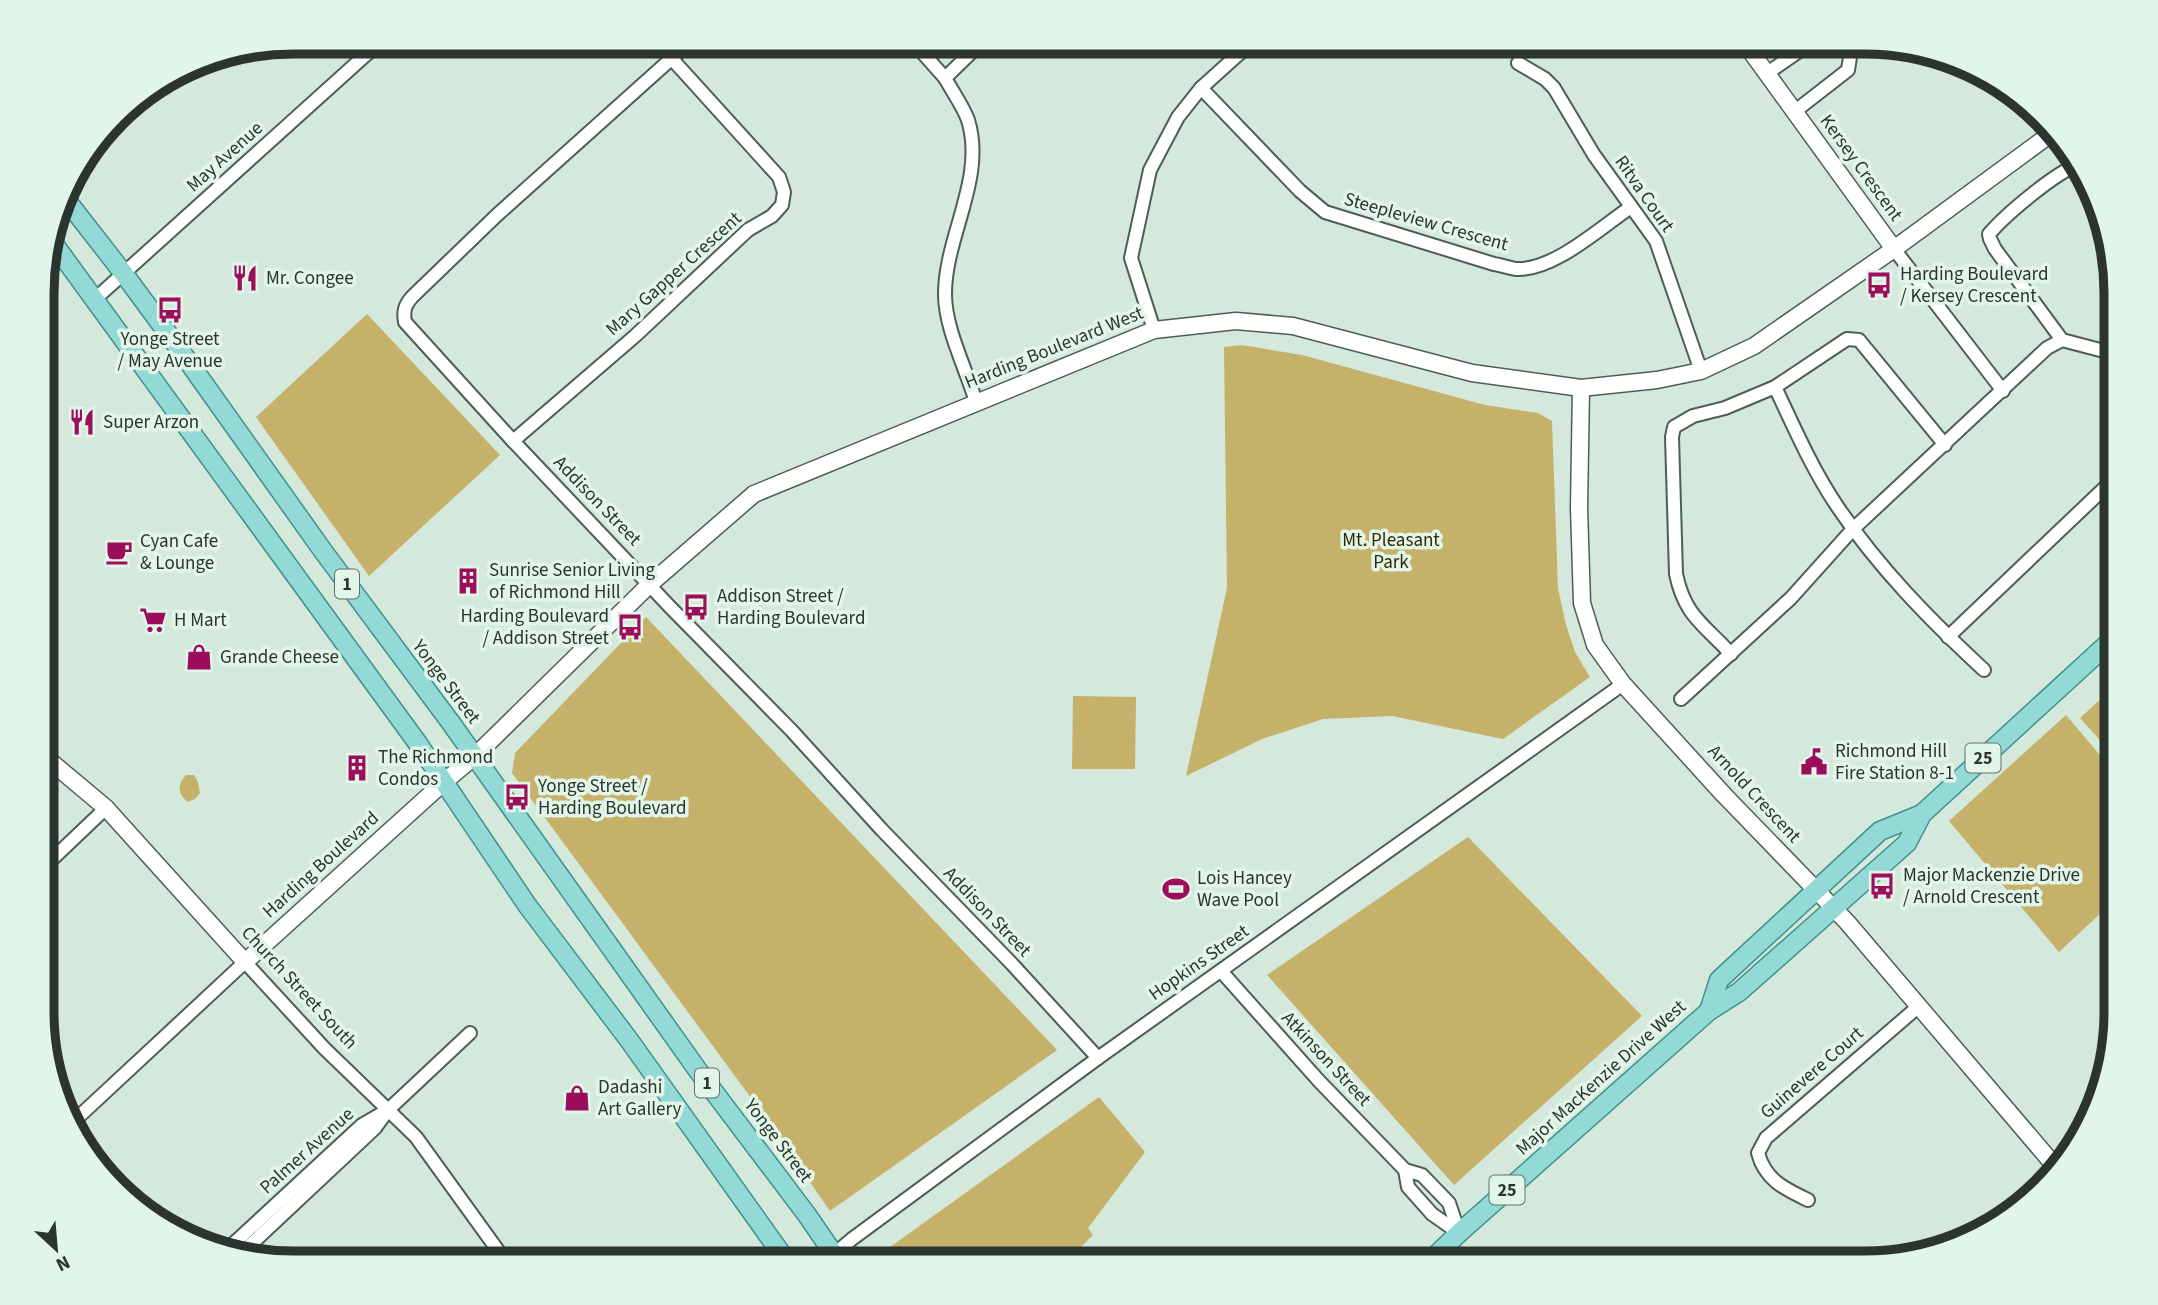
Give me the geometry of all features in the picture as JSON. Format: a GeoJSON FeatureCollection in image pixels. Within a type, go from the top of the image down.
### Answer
{"type":"FeatureCollection","features":[{"type":"Feature","properties":{"kind":"main road","name":"Yonge Street"},"geometry":{"type":"LineString","coordinates":[[71,206],[124,274],[323,551],[475,756],[699,1072],[807,1215],[828,1251]]}},
{"type":"Feature","properties":{"kind":"main road","name":"1"},"geometry":{"type":"LineString","coordinates":[[58,250],[403,723],[527,905],[629,1040],[779,1251]]}},
{"type":"Feature","properties":{"kind":"main road","name":"Major MacKenzie Drive West"},"geometry":{"type":"LineString","coordinates":[[1441,1250],[1709,1011],[1739,992],[1907,843],[1922,814],[2103,648]]}},
{"type":"Feature","properties":{"kind":"main road","name":"Major MacKenzie Drive West"},"geometry":{"type":"LineString","coordinates":[[1709,1011],[1719,979],[1880,831],[1922,814]]}},
{"type":"Feature","properties":{"kind":"street"},"geometry":{"type":"LineString","coordinates":[[1154,330],[1131,258],[1150,170],[1178,117],[1201,89],[1239,54]]}},
{"type":"Feature","properties":{"kind":"street","name":"Kersey Crescent"},"geometry":{"type":"LineString","coordinates":[[1752,54],[1894,249]]}},
{"type":"Feature","properties":{"kind":"street"},"geometry":{"type":"LineString","coordinates":[[1766,74],[1795,54]]}},
{"type":"Feature","properties":{"kind":"street","name":"Kersey Crescent"},"geometry":{"type":"LineString","coordinates":[[1794,112],[1848,70],[1851,54]]}},
{"type":"Feature","properties":{"kind":"street","name":"May Avenue"},"geometry":{"type":"LineString","coordinates":[[94,300],[366,55]]}},
{"type":"Feature","properties":{"kind":"street","name":"Addison Street"},"geometry":{"type":"LineString","coordinates":[[676,55],[497,215],[406,304],[405,322],[513,441],[792,731],[1098,1058]]}},
{"type":"Feature","properties":{"kind":"street"},"geometry":{"type":"LineString","coordinates":[[924,55],[945,78],[968,120],[972,167],[947,268],[945,294],[948,318],[976,402]]}},
{"type":"Feature","properties":{"kind":"street"},"geometry":{"type":"LineString","coordinates":[[945,78],[969,55]]}},
{"type":"Feature","properties":{"kind":"street","name":"Mary Gapper Crescent"},"geometry":{"type":"LineString","coordinates":[[513,441],[635,336],[748,230],[772,216],[782,205],[784,192],[779,177],[671,59]]}},
{"type":"Feature","properties":{"kind":"street","name":"Ritva Court"},"geometry":{"type":"LineString","coordinates":[[1518,63],[1545,79],[1554,88],[1594,155],[1656,241],[1701,371]]}},
{"type":"Feature","properties":{"kind":"street","name":"Steepleview Crescent"},"geometry":{"type":"LineString","coordinates":[[1201,89],[1300,191],[1325,212],[1494,264],[1517,269],[1537,266],[1580,244],[1631,206]]}},
{"type":"Feature","properties":{"kind":"street","name":"Harding Boulevard West"},"geometry":{"type":"LineString","coordinates":[[475,756],[649,585],[754,494],[1154,330],[1236,321],[1293,326],[1472,373],[1581,388],[1657,380],[1701,371],[1754,346],[1894,249],[2045,138]]}},
{"type":"Feature","properties":{"kind":"street"},"geometry":{"type":"LineString","coordinates":[[2067,168],[2006,217],[1989,234],[1995,249],[2062,340],[2103,351]]}},
{"type":"Feature","properties":{"kind":"street"},"geometry":{"type":"LineString","coordinates":[[1894,249],[2003,391]]}},
{"type":"Feature","properties":{"kind":"street"},"geometry":{"type":"LineString","coordinates":[[1731,654],[1688,610],[1680,592],[1676,574],[1672,437],[1674,427],[1693,416],[1725,408],[1774,387],[1847,339],[1859,340],[1945,445]]}},
{"type":"Feature","properties":{"kind":"street"},"geometry":{"type":"LineString","coordinates":[[1681,699],[1791,598],[1853,529],[2047,348],[2062,340]]}},
{"type":"Feature","properties":{"kind":"street"},"geometry":{"type":"LineString","coordinates":[[1774,387],[1816,471],[1853,529],[1897,584],[1984,670]]}},
{"type":"Feature","properties":{"kind":"street","name":"Arnold Crescent"},"geometry":{"type":"LineString","coordinates":[[1581,388],[1579,508],[1582,603],[1595,645],[1623,684],[1724,795],[1833,908],[2051,1161]]}},
{"type":"Feature","properties":{"kind":"street"},"geometry":{"type":"LineString","coordinates":[[1948,637],[2103,489]]}},
{"type":"Feature","properties":{"kind":"street","name":"Hopkins Street"},"geometry":{"type":"LineString","coordinates":[[841,1251],[852,1239],[1098,1058],[1623,684]]}},
{"type":"Feature","properties":{"kind":"street","name":"Harding Boulevard"},"geometry":{"type":"LineString","coordinates":[[79,1117],[475,756]]}},
{"type":"Feature","properties":{"kind":"street","name":"Church Street South"},"geometry":{"type":"LineString","coordinates":[[54,764],[106,808],[324,1048],[416,1137],[498,1251]]}},
{"type":"Feature","properties":{"kind":"street"},"geometry":{"type":"LineString","coordinates":[[54,857],[106,808]]}},
{"type":"Feature","properties":{"kind":"street","name":"Atkinson Street"},"geometry":{"type":"LineString","coordinates":[[1221,971],[1325,1087],[1405,1170],[1422,1175],[1449,1203],[1459,1233]]}},
{"type":"Feature","properties":{"kind":"street","name":"Guinevere Court"},"geometry":{"type":"LineString","coordinates":[[1808,1200],[1773,1181],[1761,1165],[1758,1153],[1766,1138],[1919,1006]]}},
{"type":"Feature","properties":{"kind":"street"},"geometry":{"type":"LineString","coordinates":[[388,1110],[470,1033]]}},
{"type":"Feature","properties":{"kind":"street","name":"Palmer Avenue"},"geometry":{"type":"LineString","coordinates":[[235,1244],[362,1125],[388,1110]]}},
{"type":"Feature","properties":{"kind":"street","name":"Palmer Avenue"},"geometry":{"type":"LineString","coordinates":[[249,1246],[375,1128],[388,1110]]}},
{"type":"Feature","properties":{"kind":"street","name":"Atkinson Street"},"geometry":{"type":"LineString","coordinates":[[1405,1170],[1408,1187],[1432,1214],[1459,1233]]}},
{"type":"Feature","properties":{"kind":"green space"},"geometry":{"type":"Polygon","coordinates":[[[367,314],[500,455],[369,576],[256,417],[367,314]]]}},
{"type":"Feature","properties":{"kind":"green space","name":"Mt. Pleasant Park"},"geometry":{"type":"Polygon","coordinates":[[[1242,345],[1302,355],[1485,405],[1538,413],[1552,421],[1558,588],[1575,652],[1590,677],[1503,739],[1392,716],[1323,719],[1262,739],[1186,776],[1227,588],[1224,347],[1242,345]]]}},
{"type":"Feature","properties":{"kind":"green space"},"geometry":{"type":"Polygon","coordinates":[[[646,617],[1057,1050],[830,1211],[757,1106],[512,773],[515,753],[646,617]]]}},
{"type":"Feature","properties":{"kind":"green space"},"geometry":{"type":"Polygon","coordinates":[[[1073,696],[1136,697],[1135,769],[1072,769],[1073,696]]]}},
{"type":"Feature","properties":{"kind":"green space"},"geometry":{"type":"Polygon","coordinates":[[[2103,697],[2103,744],[2080,718],[2103,697]]]}},
{"type":"Feature","properties":{"kind":"green space"},"geometry":{"type":"Polygon","coordinates":[[[2066,715],[2103,759],[2103,911],[2059,952],[1949,821],[2066,715]]]}},
{"type":"Feature","properties":{"kind":"green space"},"geometry":{"type":"Polygon","coordinates":[[[186,775],[194,775],[200,793],[188,802],[180,789],[186,775]]]}},
{"type":"Feature","properties":{"kind":"green space"},"geometry":{"type":"Polygon","coordinates":[[[1468,837],[1642,1016],[1454,1185],[1267,975],[1468,837]]]}},
{"type":"Feature","properties":{"kind":"green space"},"geometry":{"type":"Polygon","coordinates":[[[1099,1097],[1145,1152],[1088,1228],[1093,1235],[1077,1251],[885,1251],[1099,1097]]]}},
{"type":"Feature","properties":{"kind":"place","name":"Mr. Congee"},"geometry":{"type":"Point","coordinates":[245,278]}},
{"type":"Feature","properties":{"kind":"place","name":"Harding Boulevard / Kersey Crescent"},"geometry":{"type":"Point","coordinates":[1879,285]}},
{"type":"Feature","properties":{"kind":"place","name":"Yonge Street / May Avenue"},"geometry":{"type":"Point","coordinates":[170,310]}},
{"type":"Feature","properties":{"kind":"place","name":"Super Arzon"},"geometry":{"type":"Point","coordinates":[82,422]}},
{"type":"Feature","properties":{"kind":"place","name":"Cyan Cafe & Lounge"},"geometry":{"type":"Point","coordinates":[119,552]}},
{"type":"Feature","properties":{"kind":"place","name":"Sunrise Senior Living of Richmond Hill"},"geometry":{"type":"Point","coordinates":[468,581]}},
{"type":"Feature","properties":{"kind":"place","name":"Addison Street / Harding Boulevard"},"geometry":{"type":"Point","coordinates":[696,607]}},
{"type":"Feature","properties":{"kind":"place","name":"H Mart"},"geometry":{"type":"Point","coordinates":[153,620]}},
{"type":"Feature","properties":{"kind":"place","name":"Harding Boulevard / Addison Street"},"geometry":{"type":"Point","coordinates":[630,627]}},
{"type":"Feature","properties":{"kind":"place","name":"Grande Cheese"},"geometry":{"type":"Point","coordinates":[199,657]}},
{"type":"Feature","properties":{"kind":"place","name":"Richmond Hill Fire Station 8-1"},"geometry":{"type":"Point","coordinates":[1814,762]}},
{"type":"Feature","properties":{"kind":"place","name":"The Richmond Condos"},"geometry":{"type":"Point","coordinates":[357,768]}},
{"type":"Feature","properties":{"kind":"place","name":"Yonge Street / Harding Boulevard"},"geometry":{"type":"Point","coordinates":[517,797]}},
{"type":"Feature","properties":{"kind":"place","name":"Major Mackenzie Drive / Arnold Crescent"},"geometry":{"type":"Point","coordinates":[1882,886]}},
{"type":"Feature","properties":{"kind":"place","name":"Lois Hancey Wave Pool"},"geometry":{"type":"Point","coordinates":[1176,889]}},
{"type":"Feature","properties":{"kind":"place","name":"Dadashi Art Gallery"},"geometry":{"type":"Point","coordinates":[577,1098]}}]}
